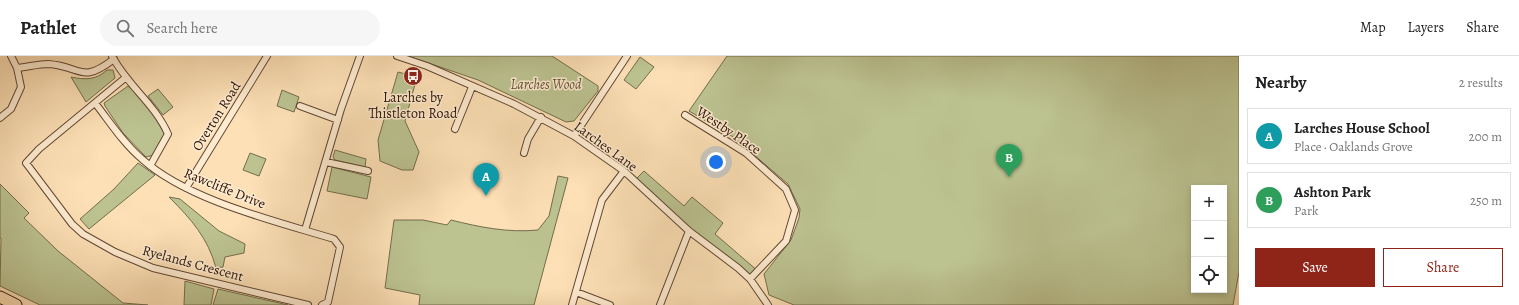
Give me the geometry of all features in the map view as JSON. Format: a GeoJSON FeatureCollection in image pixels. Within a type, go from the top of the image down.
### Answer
{"type":"FeatureCollection","features":[{"type":"Feature","properties":{"kind":"highway"},"geometry":{"type":"LineString","coordinates":[[0,297],[16,305]]}},
{"type":"Feature","properties":{"kind":"street"},"geometry":{"type":"LineString","coordinates":[[0,118],[11,109],[21,88],[17,68],[11,56]]}},
{"type":"Feature","properties":{"kind":"street","name":"Overton Road"},"geometry":{"type":"LineString","coordinates":[[186,188],[267,56]]}},
{"type":"Feature","properties":{"kind":"street"},"geometry":{"type":"LineString","coordinates":[[322,305],[328,302],[340,248],[334,239],[305,230],[338,120],[360,56]]}},
{"type":"Feature","properties":{"kind":"street","name":"Larches Lane"},"geometry":{"type":"LineString","coordinates":[[397,56],[427,66],[472,87],[514,104],[541,117],[574,136],[624,171],[690,231],[750,279],[768,305]]}},
{"type":"Feature","properties":{"kind":"street"},"geometry":{"type":"LineString","coordinates":[[574,136],[627,56]]}},
{"type":"Feature","properties":{"kind":"street"},"geometry":{"type":"LineString","coordinates":[[17,68],[48,64],[63,66],[79,73],[90,73],[101,69],[113,57],[125,78],[145,98],[161,119],[168,134],[150,166]]}},
{"type":"Feature","properties":{"kind":"street","name":"Ryelands Crescent"},"geometry":{"type":"LineString","coordinates":[[125,78],[39,149],[26,163],[72,224],[83,234],[115,252],[149,267],[308,305]]}},
{"type":"Feature","properties":{"kind":"street"},"geometry":{"type":"LineString","coordinates":[[455,129],[472,87]]}},
{"type":"Feature","properties":{"kind":"street","name":"Rawcliffe Drive"},"geometry":{"type":"LineString","coordinates":[[95,103],[129,147],[150,166],[186,188],[228,206],[305,230]]}},
{"type":"Feature","properties":{"kind":"street"},"geometry":{"type":"LineString","coordinates":[[300,106],[338,120]]}},
{"type":"Feature","properties":{"kind":"street","name":"Westby Place"},"geometry":{"type":"LineString","coordinates":[[685,115],[746,153],[786,189],[795,210],[786,241],[750,279]]}},
{"type":"Feature","properties":{"kind":"street"},"geometry":{"type":"LineString","coordinates":[[524,153],[528,139],[541,117]]}},
{"type":"Feature","properties":{"kind":"street"},"geometry":{"type":"LineString","coordinates":[[326,162],[368,171]]}},
{"type":"Feature","properties":{"kind":"street"},"geometry":{"type":"LineString","coordinates":[[572,305],[602,200],[624,171]]}},
{"type":"Feature","properties":{"kind":"street"},"geometry":{"type":"LineString","coordinates":[[660,305],[690,231]]}},
{"type":"Feature","properties":{"kind":"street"},"geometry":{"type":"LineString","coordinates":[[576,292],[610,305]]}},
{"type":"Feature","properties":{"kind":"green space","name":"Larches Wood"},"geometry":{"type":"Polygon","coordinates":[[[408,56],[552,56],[598,86],[598,91],[574,121],[566,122],[478,80],[408,56]]]}},
{"type":"Feature","properties":{"kind":"green space"},"geometry":{"type":"Polygon","coordinates":[[[727,56],[1239,56],[1239,272],[1233,305],[794,305],[769,295],[764,274],[791,240],[799,218],[800,209],[788,184],[733,137],[689,111],[727,56]]]}},
{"type":"Feature","properties":{"kind":"green space"},"geometry":{"type":"Polygon","coordinates":[[[640,57],[654,67],[636,89],[624,80],[640,57]]]}},
{"type":"Feature","properties":{"kind":"green space"},"geometry":{"type":"Polygon","coordinates":[[[107,70],[113,70],[115,78],[86,102],[71,77],[81,79],[90,78],[99,76],[107,70]]]}},
{"type":"Feature","properties":{"kind":"green space"},"geometry":{"type":"Polygon","coordinates":[[[398,72],[417,77],[405,121],[419,152],[413,170],[402,170],[380,161],[378,140],[398,72]]]}},
{"type":"Feature","properties":{"kind":"green space"},"geometry":{"type":"Polygon","coordinates":[[[128,86],[145,103],[159,121],[162,128],[165,136],[154,155],[146,157],[123,133],[105,106],[104,103],[128,86]]]}},
{"type":"Feature","properties":{"kind":"green space"},"geometry":{"type":"Polygon","coordinates":[[[158,89],[173,107],[163,115],[148,96],[158,89]]]}},
{"type":"Feature","properties":{"kind":"green space"},"geometry":{"type":"Polygon","coordinates":[[[282,90],[299,97],[294,112],[277,106],[282,90]]]}},
{"type":"Feature","properties":{"kind":"green space"},"geometry":{"type":"Polygon","coordinates":[[[335,150],[366,159],[365,167],[335,160],[333,157],[335,150]]]}},
{"type":"Feature","properties":{"kind":"green space"},"geometry":{"type":"Polygon","coordinates":[[[250,153],[266,159],[259,176],[243,170],[250,153]]]}},
{"type":"Feature","properties":{"kind":"green space"},"geometry":{"type":"Polygon","coordinates":[[[138,163],[155,175],[89,229],[80,219],[114,189],[138,163]]]}},
{"type":"Feature","properties":{"kind":"green space"},"geometry":{"type":"Polygon","coordinates":[[[332,167],[371,177],[367,199],[327,191],[332,167]]]}},
{"type":"Feature","properties":{"kind":"green space"},"geometry":{"type":"Polygon","coordinates":[[[644,171],[684,206],[692,197],[723,223],[715,234],[759,272],[750,279],[634,181],[644,171]]]}},
{"type":"Feature","properties":{"kind":"green space"},"geometry":{"type":"Polygon","coordinates":[[[558,176],[568,178],[534,305],[419,305],[420,295],[385,288],[394,220],[423,220],[447,225],[451,220],[494,229],[516,231],[538,230],[549,216],[558,176]]]}},
{"type":"Feature","properties":{"kind":"green space"},"geometry":{"type":"Polygon","coordinates":[[[0,184],[29,213],[24,218],[58,251],[123,303],[148,305],[40,305],[0,286],[0,184]]]}},
{"type":"Feature","properties":{"kind":"green space"},"geometry":{"type":"Polygon","coordinates":[[[169,197],[180,199],[219,231],[245,244],[244,253],[225,257],[223,267],[216,268],[213,257],[198,230],[169,197]]]}},
{"type":"Feature","properties":{"kind":"green space"},"geometry":{"type":"Polygon","coordinates":[[[185,281],[214,289],[211,305],[184,305],[185,281]]]}},
{"type":"Feature","properties":{"kind":"green space"},"geometry":{"type":"Polygon","coordinates":[[[218,289],[288,305],[213,305],[218,289]]]}},
{"type":"Feature","properties":{"kind":"place","name":"Larches by Thistleton Road"},"geometry":{"type":"Point","coordinates":[413,76]}},
{"type":"Feature","properties":{"kind":"place","name":"Ashton Park"},"geometry":{"type":"Point","coordinates":[1009,177]}},
{"type":"Feature","properties":{"kind":"place","name":"Larches House School"},"geometry":{"type":"Point","coordinates":[486,196]}}]}
